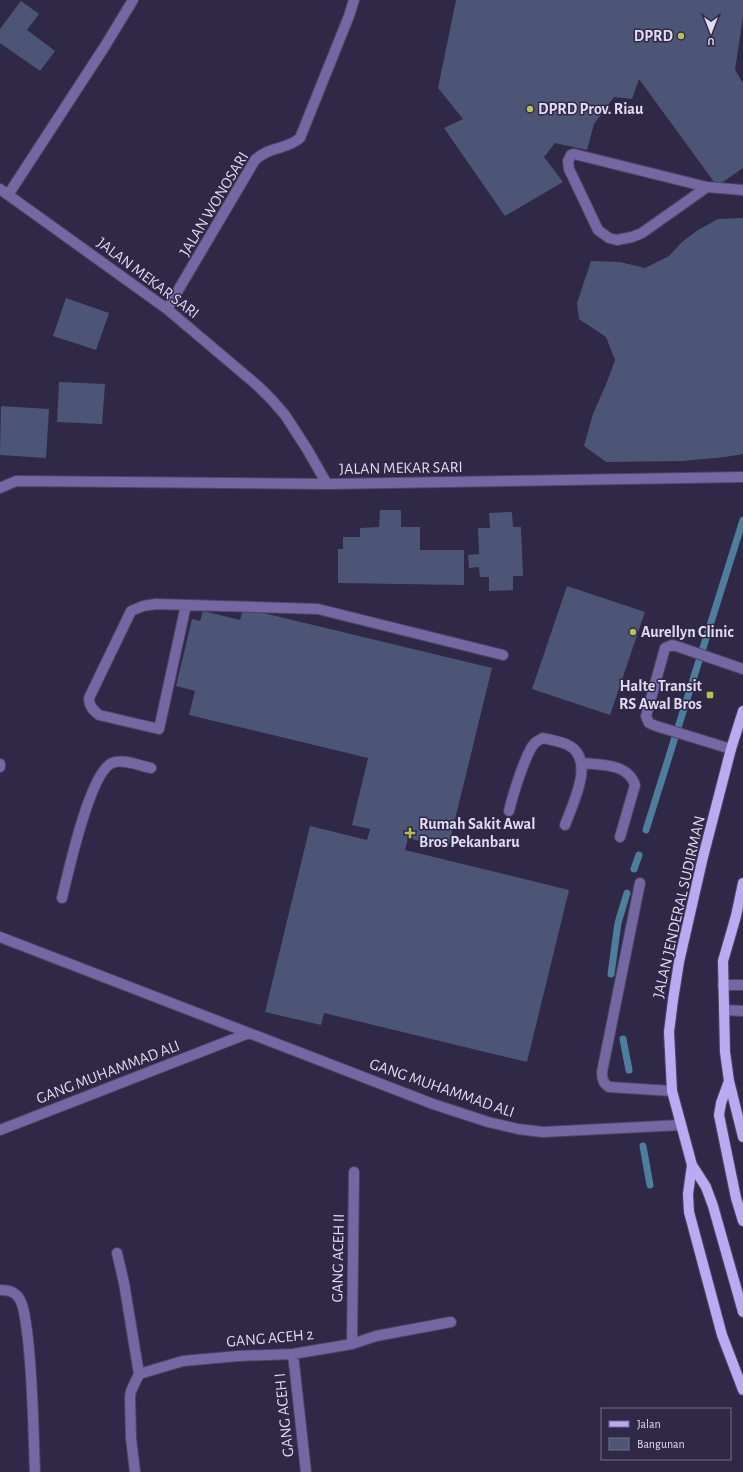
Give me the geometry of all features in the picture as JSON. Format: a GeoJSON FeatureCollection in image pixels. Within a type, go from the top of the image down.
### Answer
{"type":"FeatureCollection","features":[{"type":"Feature","properties":{"kind":"main road","name":"JALAN JENDERAL SUDIRMAN"},"geometry":{"type":"LineString","coordinates":[[743,711],[703,857],[679,962],[669,1032],[672,1091],[692,1165],[688,1194],[689,1212],[722,1335],[743,1390]]}},
{"type":"Feature","properties":{"kind":"main road"},"geometry":{"type":"LineString","coordinates":[[743,883],[739,917],[723,961],[725,1052],[729,1081],[743,1136]]}},
{"type":"Feature","properties":{"kind":"main road"},"geometry":{"type":"LineString","coordinates":[[729,1081],[719,1115],[736,1198],[743,1221]]}},
{"type":"Feature","properties":{"kind":"main road"},"geometry":{"type":"LineString","coordinates":[[692,1165],[706,1187],[713,1206],[743,1312]]}},
{"type":"Feature","properties":{"kind":"street","name":"JALAN MEKAR SARI"},"geometry":{"type":"LineString","coordinates":[[133,0],[105,46],[4,192],[167,309],[272,400],[285,415],[327,484],[743,477]]}},
{"type":"Feature","properties":{"kind":"street","name":"JALAN WONOSARI"},"geometry":{"type":"LineString","coordinates":[[167,309],[255,160],[266,152],[276,148],[288,146],[300,138],[354,0]]}},
{"type":"Feature","properties":{"kind":"street"},"geometry":{"type":"LineString","coordinates":[[707,187],[642,233],[617,240],[609,238],[598,230],[569,169],[568,161],[574,154],[707,187],[743,190]]}},
{"type":"Feature","properties":{"kind":"street"},"geometry":{"type":"LineString","coordinates":[[0,488],[16,481],[327,484]]}},
{"type":"Feature","properties":{"kind":"street"},"geometry":{"type":"LineString","coordinates":[[186,605],[159,729],[100,715],[94,711],[90,706],[89,698],[131,611],[144,606],[156,604],[318,609],[504,655]]}},
{"type":"Feature","properties":{"kind":"street"},"geometry":{"type":"LineString","coordinates":[[732,749],[649,722],[646,716],[666,648],[672,645],[743,669]]}},
{"type":"Feature","properties":{"kind":"street"},"geometry":{"type":"LineString","coordinates":[[509,811],[513,794],[529,751],[535,742],[543,738],[567,745],[579,754],[582,763],[580,783],[565,825]]}},
{"type":"Feature","properties":{"kind":"street"},"geometry":{"type":"LineString","coordinates":[[62,898],[86,808],[104,768],[111,763],[119,761],[151,768]]}},
{"type":"Feature","properties":{"kind":"street"},"geometry":{"type":"LineString","coordinates":[[582,763],[620,768],[633,778],[635,785],[620,837]]}},
{"type":"Feature","properties":{"kind":"street"},"geometry":{"type":"LineString","coordinates":[[640,883],[602,1078],[604,1083],[609,1087],[672,1091]]}},
{"type":"Feature","properties":{"kind":"street","name":"GANG MUHAMMAD ALI"},"geometry":{"type":"LineString","coordinates":[[0,937],[433,1104],[488,1122],[518,1130],[543,1132],[681,1125]]}},
{"type":"Feature","properties":{"kind":"street"},"geometry":{"type":"LineString","coordinates":[[724,985],[743,985]]}},
{"type":"Feature","properties":{"kind":"street"},"geometry":{"type":"LineString","coordinates":[[724,1010],[743,1010]]}},
{"type":"Feature","properties":{"kind":"street","name":"GANG MUHAMMAD ALI"},"geometry":{"type":"LineString","coordinates":[[0,1130],[248,1033]]}},
{"type":"Feature","properties":{"kind":"street","name":"GANG ACEH II"},"geometry":{"type":"LineString","coordinates":[[352,1344],[354,1172]]}},
{"type":"Feature","properties":{"kind":"street"},"geometry":{"type":"LineString","coordinates":[[117,1254],[124,1283],[139,1374],[132,1387],[130,1397],[131,1438],[135,1472]]}},
{"type":"Feature","properties":{"kind":"street"},"geometry":{"type":"LineString","coordinates":[[0,1290],[10,1291],[15,1294],[20,1299],[24,1312],[30,1357],[35,1472]]}},
{"type":"Feature","properties":{"kind":"street","name":"GANG ACEH 2"},"geometry":{"type":"LineString","coordinates":[[139,1374],[183,1361],[238,1356],[293,1354],[352,1344],[376,1336],[451,1322]]}},
{"type":"Feature","properties":{"kind":"street","name":"GANG ACEH I"},"geometry":{"type":"LineString","coordinates":[[293,1354],[306,1472]]}},
{"type":"Feature","properties":{"kind":"building","name":"DPRD Prov. Riau"},"geometry":{"type":"Polygon","coordinates":[[[456,0],[743,0],[743,17],[735,70],[743,83],[743,168],[717,186],[639,79],[632,99],[614,97],[594,124],[587,150],[555,143],[544,157],[563,182],[505,216],[444,128],[463,119],[438,88],[456,0]]]}},
{"type":"Feature","properties":{"kind":"building"},"geometry":{"type":"Polygon","coordinates":[[[21,1],[39,14],[27,30],[55,51],[40,71],[0,43],[0,29],[21,1]]]}},
{"type":"Feature","properties":{"kind":"building"},"geometry":{"type":"Polygon","coordinates":[[[743,218],[743,454],[683,461],[606,462],[584,446],[593,414],[615,360],[606,337],[579,319],[577,303],[591,261],[620,262],[645,268],[669,256],[682,242],[698,230],[718,219],[743,218]]]}},
{"type":"Feature","properties":{"kind":"building"},"geometry":{"type":"Polygon","coordinates":[[[66,298],[109,313],[96,350],[53,336],[66,298]]]}},
{"type":"Feature","properties":{"kind":"building"},"geometry":{"type":"Polygon","coordinates":[[[59,382],[105,384],[102,424],[57,422],[59,382]]]}},
{"type":"Feature","properties":{"kind":"building"},"geometry":{"type":"Polygon","coordinates":[[[1,406],[49,409],[46,458],[0,455],[1,406]]]}},
{"type":"Feature","properties":{"kind":"building"},"geometry":{"type":"Polygon","coordinates":[[[380,510],[401,510],[401,527],[420,527],[420,550],[464,550],[464,585],[338,583],[338,549],[343,549],[343,537],[360,537],[360,528],[379,527],[380,510]]]}},
{"type":"Feature","properties":{"kind":"building"},"geometry":{"type":"Polygon","coordinates":[[[512,512],[513,527],[521,527],[523,576],[513,576],[513,590],[489,591],[489,577],[480,577],[479,567],[469,568],[468,555],[479,554],[478,528],[490,528],[489,513],[512,512]]]}},
{"type":"Feature","properties":{"kind":"building"},"geometry":{"type":"Polygon","coordinates":[[[567,586],[645,612],[610,715],[532,689],[567,586]]]}},
{"type":"Feature","properties":{"kind":"building","name":"Rumah Sakit Awal Bros Pekanbaru"},"geometry":{"type":"Polygon","coordinates":[[[243,608],[492,668],[448,848],[408,838],[405,850],[569,890],[527,1062],[324,1013],[321,1025],[265,1012],[310,826],[367,840],[370,829],[352,825],[368,758],[189,715],[195,691],[176,686],[192,619],[200,621],[203,611],[240,620],[243,608]]]}},
{"type":"Feature","properties":{"kind":"waterway"},"geometry":{"type":"LineString","coordinates":[[646,830],[743,520]]}},
{"type":"Feature","properties":{"kind":"waterway"},"geometry":{"type":"LineString","coordinates":[[634,869],[639,855]]}},
{"type":"Feature","properties":{"kind":"waterway"},"geometry":{"type":"LineString","coordinates":[[611,974],[618,923],[627,893]]}},
{"type":"Feature","properties":{"kind":"waterway"},"geometry":{"type":"LineString","coordinates":[[623,1039],[629,1070]]}},
{"type":"Feature","properties":{"kind":"waterway"},"geometry":{"type":"LineString","coordinates":[[643,1146],[650,1185]]}},
{"type":"Feature","properties":{"kind":"place","name":"DPRD"},"geometry":{"type":"Point","coordinates":[681,36]}},
{"type":"Feature","properties":{"kind":"place","name":"DPRD Prov. Riau"},"geometry":{"type":"Point","coordinates":[530,109]}},
{"type":"Feature","properties":{"kind":"place","name":"Aurellyn Clinic"},"geometry":{"type":"Point","coordinates":[633,632]}},
{"type":"Feature","properties":{"kind":"place","name":"Halte Transit RS Awal Bros"},"geometry":{"type":"Point","coordinates":[710,695]}},
{"type":"Feature","properties":{"kind":"place","name":"Rumah Sakit Awal Bros Pekanbaru"},"geometry":{"type":"Point","coordinates":[410,833]}}]}
